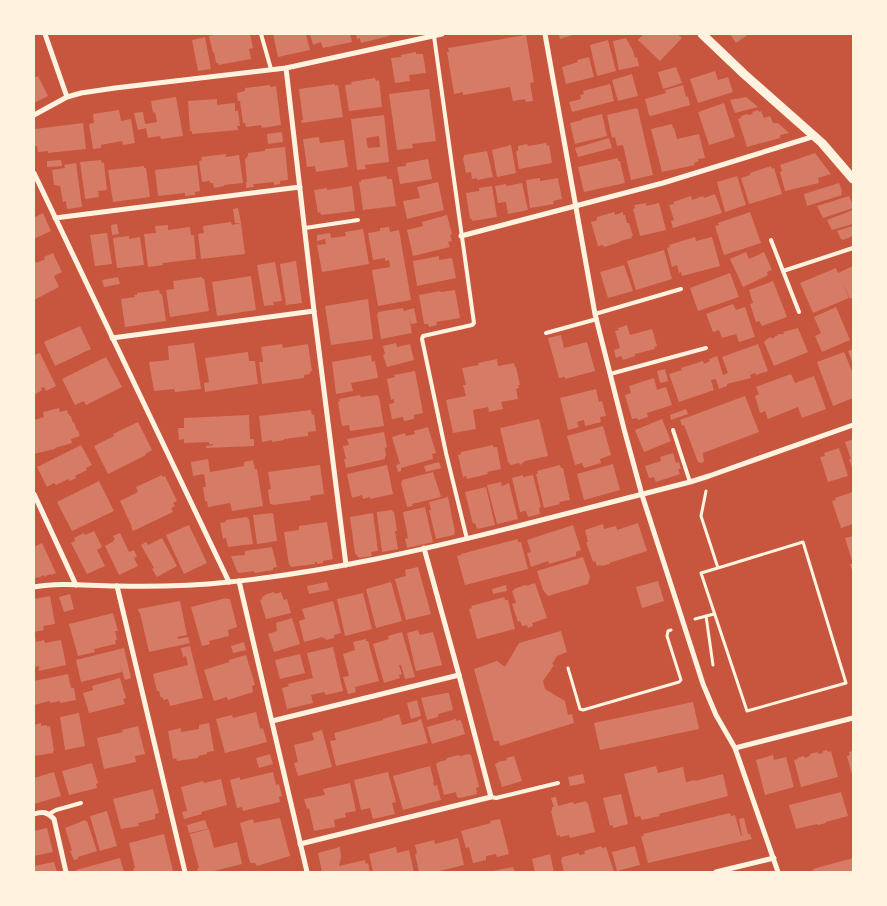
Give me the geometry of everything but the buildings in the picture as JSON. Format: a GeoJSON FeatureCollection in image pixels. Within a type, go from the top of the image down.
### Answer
{"type":"FeatureCollection","features":[{"type":"Feature","properties":{"kind":"street"},"geometry":{"type":"LineString","coordinates":[[45,34],[67,97]]}},
{"type":"Feature","properties":{"kind":"street"},"geometry":{"type":"LineString","coordinates":[[34,115],[67,97],[116,88],[286,68],[442,34]]}},
{"type":"Feature","properties":{"kind":"street"},"geometry":{"type":"LineString","coordinates":[[546,34],[596,317],[624,429],[642,494],[703,684],[716,715],[736,748],[778,872]]}},
{"type":"Feature","properties":{"kind":"street"},"geometry":{"type":"LineString","coordinates":[[702,34],[744,74],[815,136],[853,179]]}},
{"type":"Feature","properties":{"kind":"street"},"geometry":{"type":"LineString","coordinates":[[286,68],[346,565]]}},
{"type":"Feature","properties":{"kind":"street"},"geometry":{"type":"LineString","coordinates":[[462,236],[663,183],[815,136]]}},
{"type":"Feature","properties":{"kind":"street"},"geometry":{"type":"LineString","coordinates":[[34,173],[229,582]]}},
{"type":"Feature","properties":{"kind":"street"},"geometry":{"type":"LineString","coordinates":[[54,218],[300,187]]}},
{"type":"Feature","properties":{"kind":"street"},"geometry":{"type":"LineString","coordinates":[[112,338],[314,311]]}},
{"type":"Feature","properties":{"kind":"street"},"geometry":{"type":"LineString","coordinates":[[34,587],[76,584],[186,586],[240,581],[346,565],[466,539],[690,482],[853,425]]}},
{"type":"Feature","properties":{"kind":"street"},"geometry":{"type":"LineString","coordinates":[[34,494],[76,584]]}},
{"type":"Feature","properties":{"kind":"street"},"geometry":{"type":"LineString","coordinates":[[300,844],[491,796],[424,548]]}},
{"type":"Feature","properties":{"kind":"street"},"geometry":{"type":"LineString","coordinates":[[240,581],[307,872]]}},
{"type":"Feature","properties":{"kind":"street"},"geometry":{"type":"LineString","coordinates":[[117,586],[185,872]]}},
{"type":"Feature","properties":{"kind":"street"},"geometry":{"type":"LineString","coordinates":[[272,721],[459,675]]}},
{"type":"Feature","properties":{"kind":"street"},"geometry":{"type":"LineString","coordinates":[[736,748],[853,718]]}},
{"type":"Feature","properties":{"kind":"street"},"geometry":{"type":"LineString","coordinates":[[34,814],[42,812],[49,814],[54,819],[66,872]]}},
{"type":"Feature","properties":{"kind":"street"},"geometry":{"type":"LineString","coordinates":[[716,872],[774,858]]}},
{"type":"Feature","properties":{"kind":"lane"},"geometry":{"type":"LineString","coordinates":[[261,34],[270,69]]}},
{"type":"Feature","properties":{"kind":"lane"},"geometry":{"type":"LineString","coordinates":[[434,36],[474,323],[423,336],[422,339],[466,539]]}},
{"type":"Feature","properties":{"kind":"lane"},"geometry":{"type":"LineString","coordinates":[[305,228],[358,220]]}},
{"type":"Feature","properties":{"kind":"lane"},"geometry":{"type":"LineString","coordinates":[[771,240],[799,312]]}},
{"type":"Feature","properties":{"kind":"lane"},"geometry":{"type":"LineString","coordinates":[[783,271],[853,248]]}},
{"type":"Feature","properties":{"kind":"lane"},"geometry":{"type":"LineString","coordinates":[[546,332],[681,289]]}},
{"type":"Feature","properties":{"kind":"lane"},"geometry":{"type":"LineString","coordinates":[[610,374],[706,348]]}},
{"type":"Feature","properties":{"kind":"lane"},"geometry":{"type":"LineString","coordinates":[[673,430],[690,482]]}},
{"type":"Feature","properties":{"kind":"lane"},"geometry":{"type":"LineString","coordinates":[[491,796],[496,798],[558,783]]}},
{"type":"Feature","properties":{"kind":"lane"},"geometry":{"type":"LineString","coordinates":[[49,814],[56,810],[81,803]]}},
{"type":"Feature","properties":{"kind":"path"},"geometry":{"type":"LineString","coordinates":[[709,476],[701,516],[718,568]]}},
{"type":"Feature","properties":{"kind":"path"},"geometry":{"type":"LineString","coordinates":[[803,542],[846,683],[747,711],[701,574],[718,568],[803,542]]}},
{"type":"Feature","properties":{"kind":"path"},"geometry":{"type":"LineString","coordinates":[[695,619],[714,614]]}},
{"type":"Feature","properties":{"kind":"path"},"geometry":{"type":"LineString","coordinates":[[706,616],[716,684],[707,695]]}},
{"type":"Feature","properties":{"kind":"path"},"geometry":{"type":"LineString","coordinates":[[568,668],[580,710],[679,682],[681,680],[667,636],[668,631],[671,630]]}}]}
